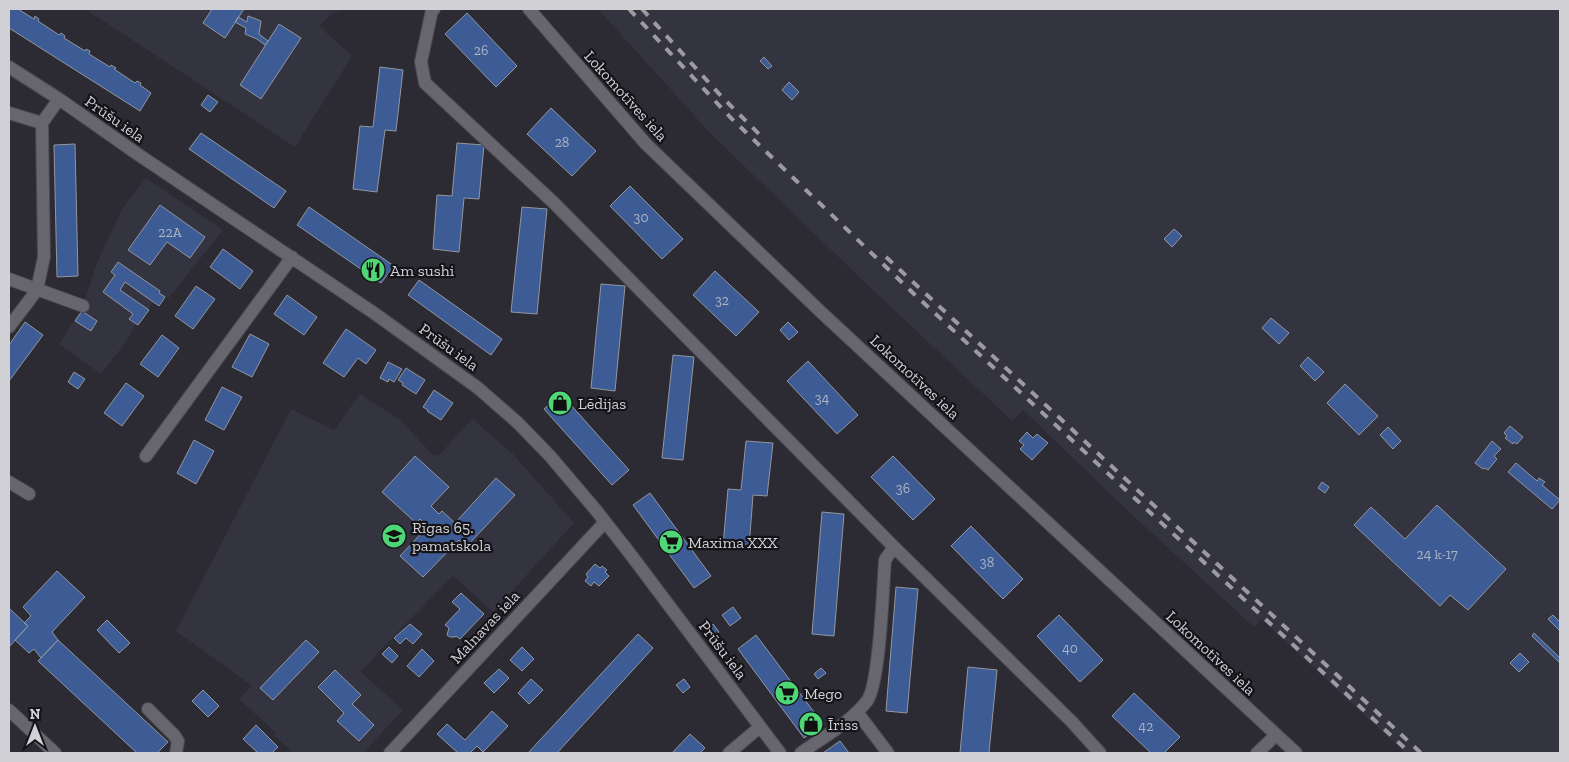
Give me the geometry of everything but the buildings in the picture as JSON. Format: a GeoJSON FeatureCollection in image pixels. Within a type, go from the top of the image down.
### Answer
{"type":"FeatureCollection","features":[{"type":"Feature","properties":{"kind":"street"},"geometry":{"type":"LineString","coordinates":[[434,9],[432,10],[421,62],[425,83],[554,203],[894,547],[1072,722],[1100,753]]}},
{"type":"Feature","properties":{"kind":"street","name":"Lokomotīves iela"},"geometry":{"type":"LineString","coordinates":[[529,9],[646,144],[822,313],[1296,753]]}},
{"type":"Feature","properties":{"kind":"street","name":"Prūšu iela"},"geometry":{"type":"LineString","coordinates":[[9,67],[374,313],[478,388],[550,456],[605,522],[780,753]]}},
{"type":"Feature","properties":{"kind":"street"},"geometry":{"type":"LineString","coordinates":[[9,327],[37,290],[44,257],[42,123],[59,99]]}},
{"type":"Feature","properties":{"kind":"street"},"geometry":{"type":"LineString","coordinates":[[9,113],[42,123]]}},
{"type":"Feature","properties":{"kind":"street"},"geometry":{"type":"LineString","coordinates":[[146,456],[292,258]]}},
{"type":"Feature","properties":{"kind":"street"},"geometry":{"type":"LineString","coordinates":[[9,279],[83,306]]}},
{"type":"Feature","properties":{"kind":"street"},"geometry":{"type":"LineString","coordinates":[[9,482],[29,494]]}},
{"type":"Feature","properties":{"kind":"street","name":"Malnavas iela"},"geometry":{"type":"LineString","coordinates":[[390,753],[605,522]]}},
{"type":"Feature","properties":{"kind":"street"},"geometry":{"type":"LineString","coordinates":[[801,753],[857,712],[868,700],[872,692],[877,665],[885,560],[894,547]]}},
{"type":"Feature","properties":{"kind":"street"},"geometry":{"type":"LineString","coordinates":[[148,709],[174,734],[178,741],[178,751],[176,753]]}},
{"type":"Feature","properties":{"kind":"street"},"geometry":{"type":"LineString","coordinates":[[9,710],[56,753]]}},
{"type":"Feature","properties":{"kind":"street"},"geometry":{"type":"LineString","coordinates":[[857,712],[888,753]]}},
{"type":"Feature","properties":{"kind":"street"},"geometry":{"type":"LineString","coordinates":[[729,753],[760,727]]}},
{"type":"Feature","properties":{"kind":"street"},"geometry":{"type":"LineString","coordinates":[[1257,753],[1276,735]]}},
{"type":"Feature","properties":{"kind":"shaded area"},"geometry":{"type":"Polygon","coordinates":[[[85,9],[347,9],[332,13],[319,26],[352,56],[295,147],[85,9]]]}},
{"type":"Feature","properties":{"kind":"shaded area"},"geometry":{"type":"Polygon","coordinates":[[[598,9],[1560,9],[1560,753],[1405,753],[1261,619],[1254,627],[1127,510],[1023,410],[1012,421],[710,133],[598,9]]]}},
{"type":"Feature","properties":{"kind":"shaded area"},"geometry":{"type":"Polygon","coordinates":[[[146,178],[223,230],[168,299],[165,297],[159,306],[153,302],[101,374],[59,344],[83,306],[97,263],[122,209],[146,178]]]}},
{"type":"Feature","properties":{"kind":"shaded area","name":"Rīgas 65. pamatskola"},"geometry":{"type":"Polygon","coordinates":[[[360,394],[400,420],[432,454],[438,456],[472,419],[513,454],[574,523],[493,612],[453,576],[384,646],[361,672],[403,710],[363,753],[290,753],[292,751],[274,736],[275,732],[239,699],[252,686],[176,631],[291,409],[334,430],[360,394]]]}},
{"type":"Feature","properties":{"kind":"railway"},"geometry":{"type":"LineString","coordinates":[[629,9],[731,118],[913,293],[1410,753]]}},
{"type":"Feature","properties":{"kind":"railway"},"geometry":{"type":"LineString","coordinates":[[642,9],[722,97],[760,135]]}},
{"type":"Feature","properties":{"kind":"railway"},"geometry":{"type":"LineString","coordinates":[[886,257],[1421,753]]}},
{"type":"Feature","properties":{"kind":"place","name":"Am sushi"},"geometry":{"type":"Point","coordinates":[373,270]}},
{"type":"Feature","properties":{"kind":"place","name":"Lēdijas"},"geometry":{"type":"Point","coordinates":[560,403]}},
{"type":"Feature","properties":{"kind":"place","name":"Rīgas 65. pamatskola"},"geometry":{"type":"Point","coordinates":[394,536]}},
{"type":"Feature","properties":{"kind":"place","name":"Maxima XXX"},"geometry":{"type":"Point","coordinates":[671,542]}},
{"type":"Feature","properties":{"kind":"place","name":"Mego"},"geometry":{"type":"Point","coordinates":[787,693]}},
{"type":"Feature","properties":{"kind":"place","name":"Īriss"},"geometry":{"type":"Point","coordinates":[811,724]}}]}
